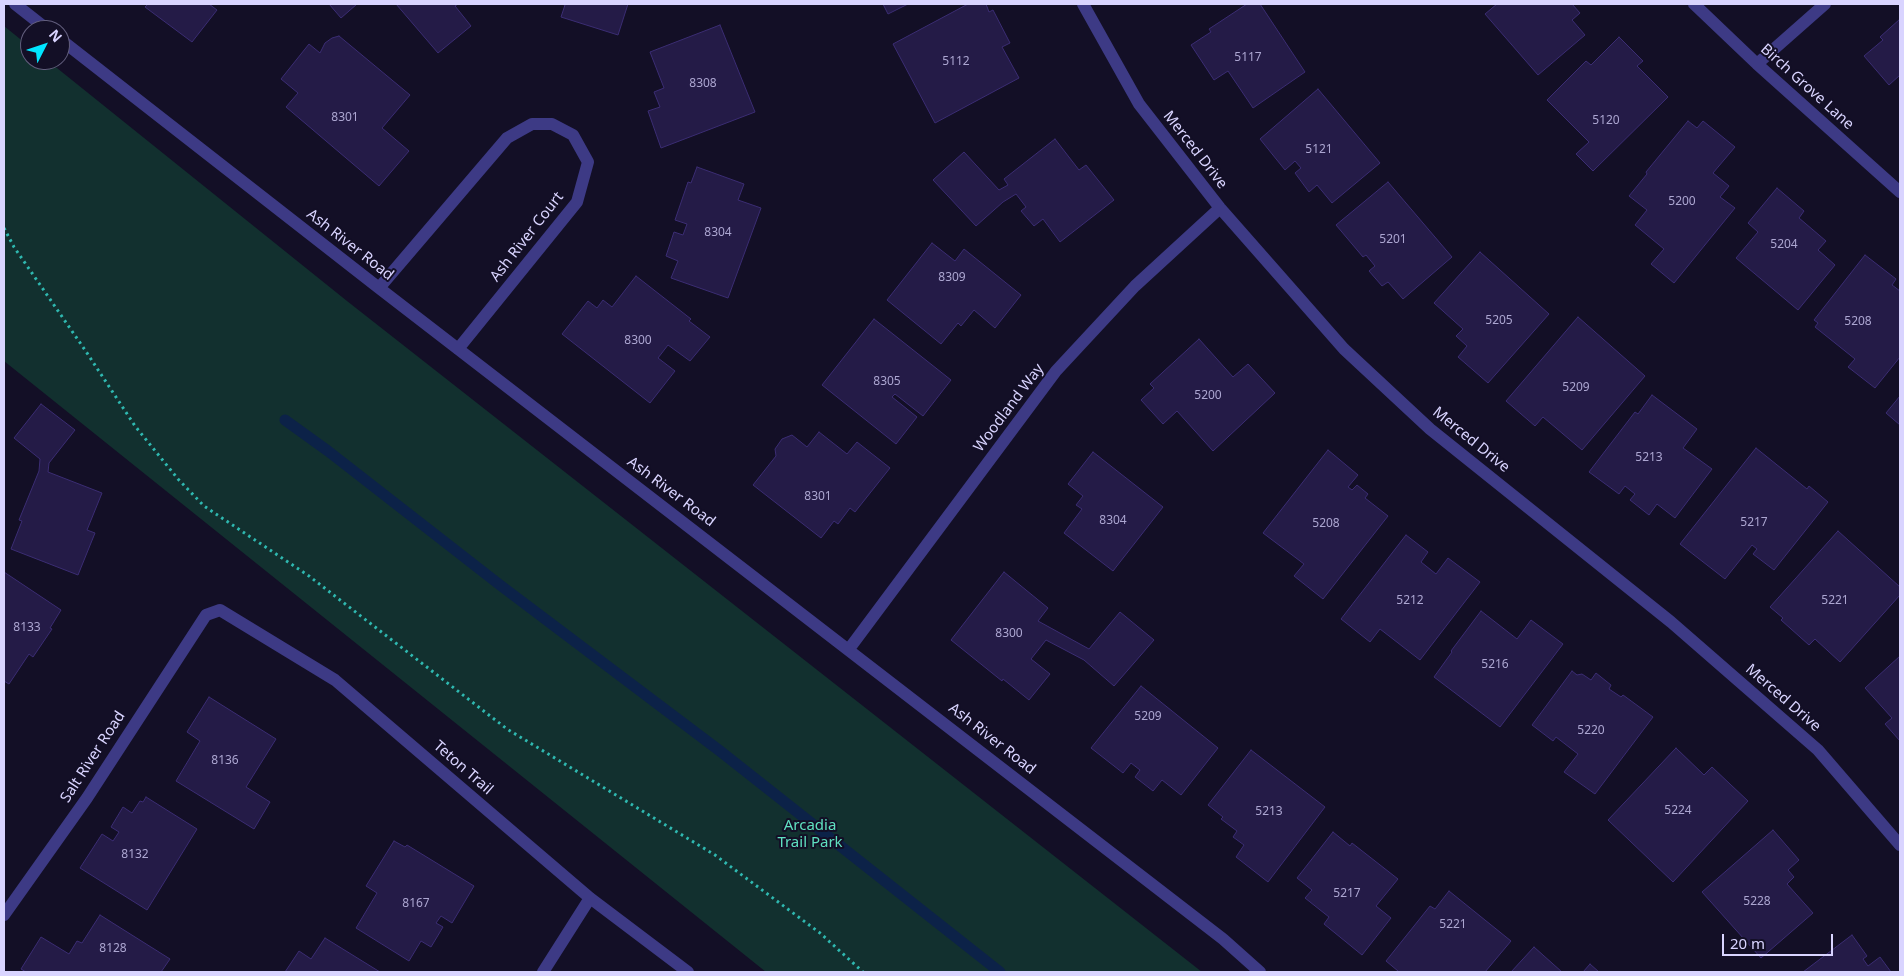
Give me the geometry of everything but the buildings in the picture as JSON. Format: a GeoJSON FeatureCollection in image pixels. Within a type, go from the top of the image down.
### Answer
{"type":"FeatureCollection","features":[{"type":"Feature","properties":{"kind":"street"},"geometry":{"type":"LineString","coordinates":[[15,4],[35,20]]}},
{"type":"Feature","properties":{"kind":"street","name":"Merced Drive"},"geometry":{"type":"LineString","coordinates":[[1083,4],[1139,104],[1220,208],[1344,349],[1430,429],[1671,622],[1818,750],[1900,845]]}},
{"type":"Feature","properties":{"kind":"street","name":"Birch Grove Lane"},"geometry":{"type":"LineString","coordinates":[[1694,4],[1757,64],[1900,192]]}},
{"type":"Feature","properties":{"kind":"street"},"geometry":{"type":"LineString","coordinates":[[1757,64],[1825,4]]}},
{"type":"Feature","properties":{"kind":"street","name":"Ash River Road"},"geometry":{"type":"LineString","coordinates":[[70,47],[379,288],[1223,939],[1260,972]]}},
{"type":"Feature","properties":{"kind":"street","name":"Ash River Court"},"geometry":{"type":"LineString","coordinates":[[379,288],[506,138],[532,124],[552,124],[573,135],[588,162],[577,202],[458,349]]}},
{"type":"Feature","properties":{"kind":"street","name":"Woodland Way"},"geometry":{"type":"LineString","coordinates":[[849,649],[1056,371],[1135,286],[1220,208]]}},
{"type":"Feature","properties":{"kind":"street","name":"Teton Trail"},"geometry":{"type":"LineString","coordinates":[[206,615],[220,610],[335,680],[590,898],[688,972]]}},
{"type":"Feature","properties":{"kind":"street","name":"Salt River Road"},"geometry":{"type":"LineString","coordinates":[[4,915],[87,798],[206,615]]}},
{"type":"Feature","properties":{"kind":"street"},"geometry":{"type":"LineString","coordinates":[[543,972],[590,898]]}},
{"type":"Feature","properties":{"kind":"path"},"geometry":{"type":"LineString","coordinates":[[4,228],[14,247],[135,426],[178,479],[204,506],[309,576],[507,729],[715,855],[820,933],[862,972]]}},
{"type":"Feature","properties":{"kind":"green space","name":"Arcadia Trail Park"},"geometry":{"type":"Polygon","coordinates":[[[4,26],[20,39],[20,70],[59,70],[347,301],[1202,972],[766,972],[4,361],[4,26]]]}},
{"type":"Feature","properties":{"kind":"waterway"},"geometry":{"type":"LineString","coordinates":[[285,420],[720,751],[1000,972]]}}]}
